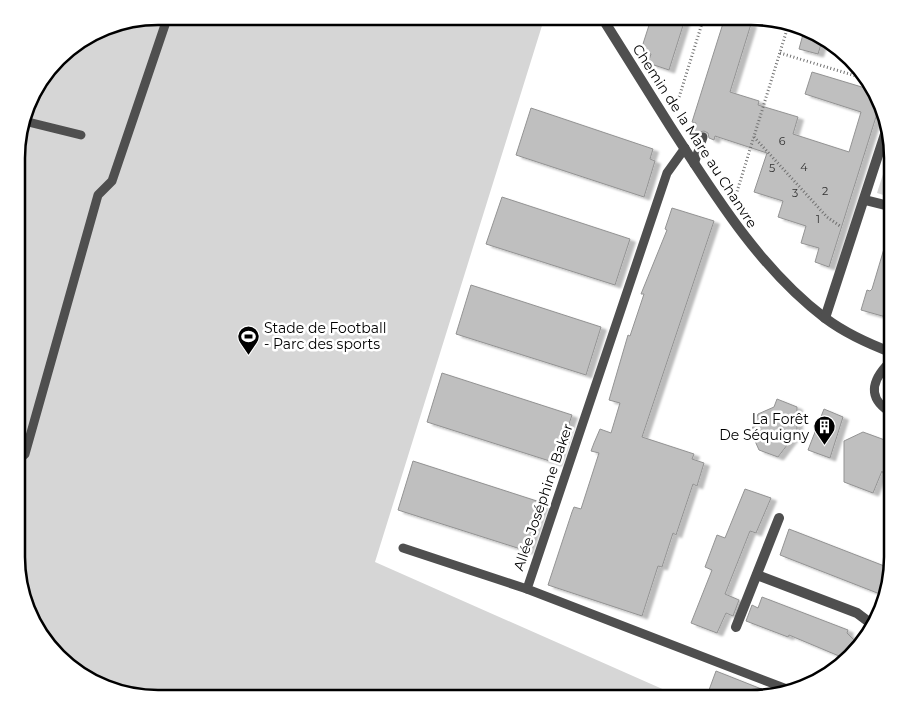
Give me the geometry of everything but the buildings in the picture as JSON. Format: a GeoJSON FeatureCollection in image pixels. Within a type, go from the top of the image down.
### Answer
{"type":"FeatureCollection","features":[{"type":"Feature","properties":{"kind":"street","name":"Chemin de la Mare au Chanvre"},"geometry":{"type":"LineString","coordinates":[[607,25],[694,164],[747,239],[775,271],[825,318],[860,339],[884,349]]}},
{"type":"Feature","properties":{"kind":"street"},"geometry":{"type":"LineString","coordinates":[[825,318],[883,141]]}},
{"type":"Feature","properties":{"kind":"street"},"geometry":{"type":"LineString","coordinates":[[865,200],[884,205]]}},
{"type":"Feature","properties":{"kind":"street"},"geometry":{"type":"LineString","coordinates":[[736,628],[779,518]]}},
{"type":"Feature","properties":{"kind":"street"},"geometry":{"type":"LineString","coordinates":[[757,575],[856,613],[868,621]]}},
{"type":"Feature","properties":{"kind":"lane"},"geometry":{"type":"LineString","coordinates":[[25,454],[98,195],[112,181],[165,25]]}},
{"type":"Feature","properties":{"kind":"lane"},"geometry":{"type":"LineString","coordinates":[[30,123],[81,135]]}},
{"type":"Feature","properties":{"kind":"lane"},"geometry":{"type":"LineString","coordinates":[[694,164],[703,137]]}},
{"type":"Feature","properties":{"kind":"lane","name":"Allée Joséphine Baker"},"geometry":{"type":"LineString","coordinates":[[684,148],[667,172],[527,589],[781,686]]}},
{"type":"Feature","properties":{"kind":"lane"},"geometry":{"type":"LineString","coordinates":[[884,368],[876,377],[874,392],[880,406],[884,409]]}},
{"type":"Feature","properties":{"kind":"lane"},"geometry":{"type":"LineString","coordinates":[[403,548],[527,589]]}},
{"type":"Feature","properties":{"kind":"path"},"geometry":{"type":"LineString","coordinates":[[671,126],[701,25]]}},
{"type":"Feature","properties":{"kind":"path"},"geometry":{"type":"LineString","coordinates":[[730,215],[787,30]]}},
{"type":"Feature","properties":{"kind":"path"},"geometry":{"type":"LineString","coordinates":[[780,53],[856,76]]}},
{"type":"Feature","properties":{"kind":"path"},"geometry":{"type":"LineString","coordinates":[[754,137],[827,217],[853,235]]}},
{"type":"Feature","properties":{"kind":"shaded area"},"geometry":{"type":"Polygon","coordinates":[[[149,25],[542,25],[375,562],[665,690],[149,690],[115,683],[91,672],[70,657],[47,631],[35,608],[25,566],[26,141],[35,107],[47,84],[70,58],[91,43],[115,32],[149,25]]]}},
{"type":"Feature","properties":{"kind":"shaded area"},"geometry":{"type":"Polygon","coordinates":[[[884,171],[884,195],[877,193],[884,171]]]}},
{"type":"Feature","properties":{"kind":"place","name":"Stade de Football - Parc des sports"},"geometry":{"type":"Point","coordinates":[248,355]}},
{"type":"Feature","properties":{"kind":"place","name":"La Forêt De Séquigny"},"geometry":{"type":"Point","coordinates":[825,446]}}]}
